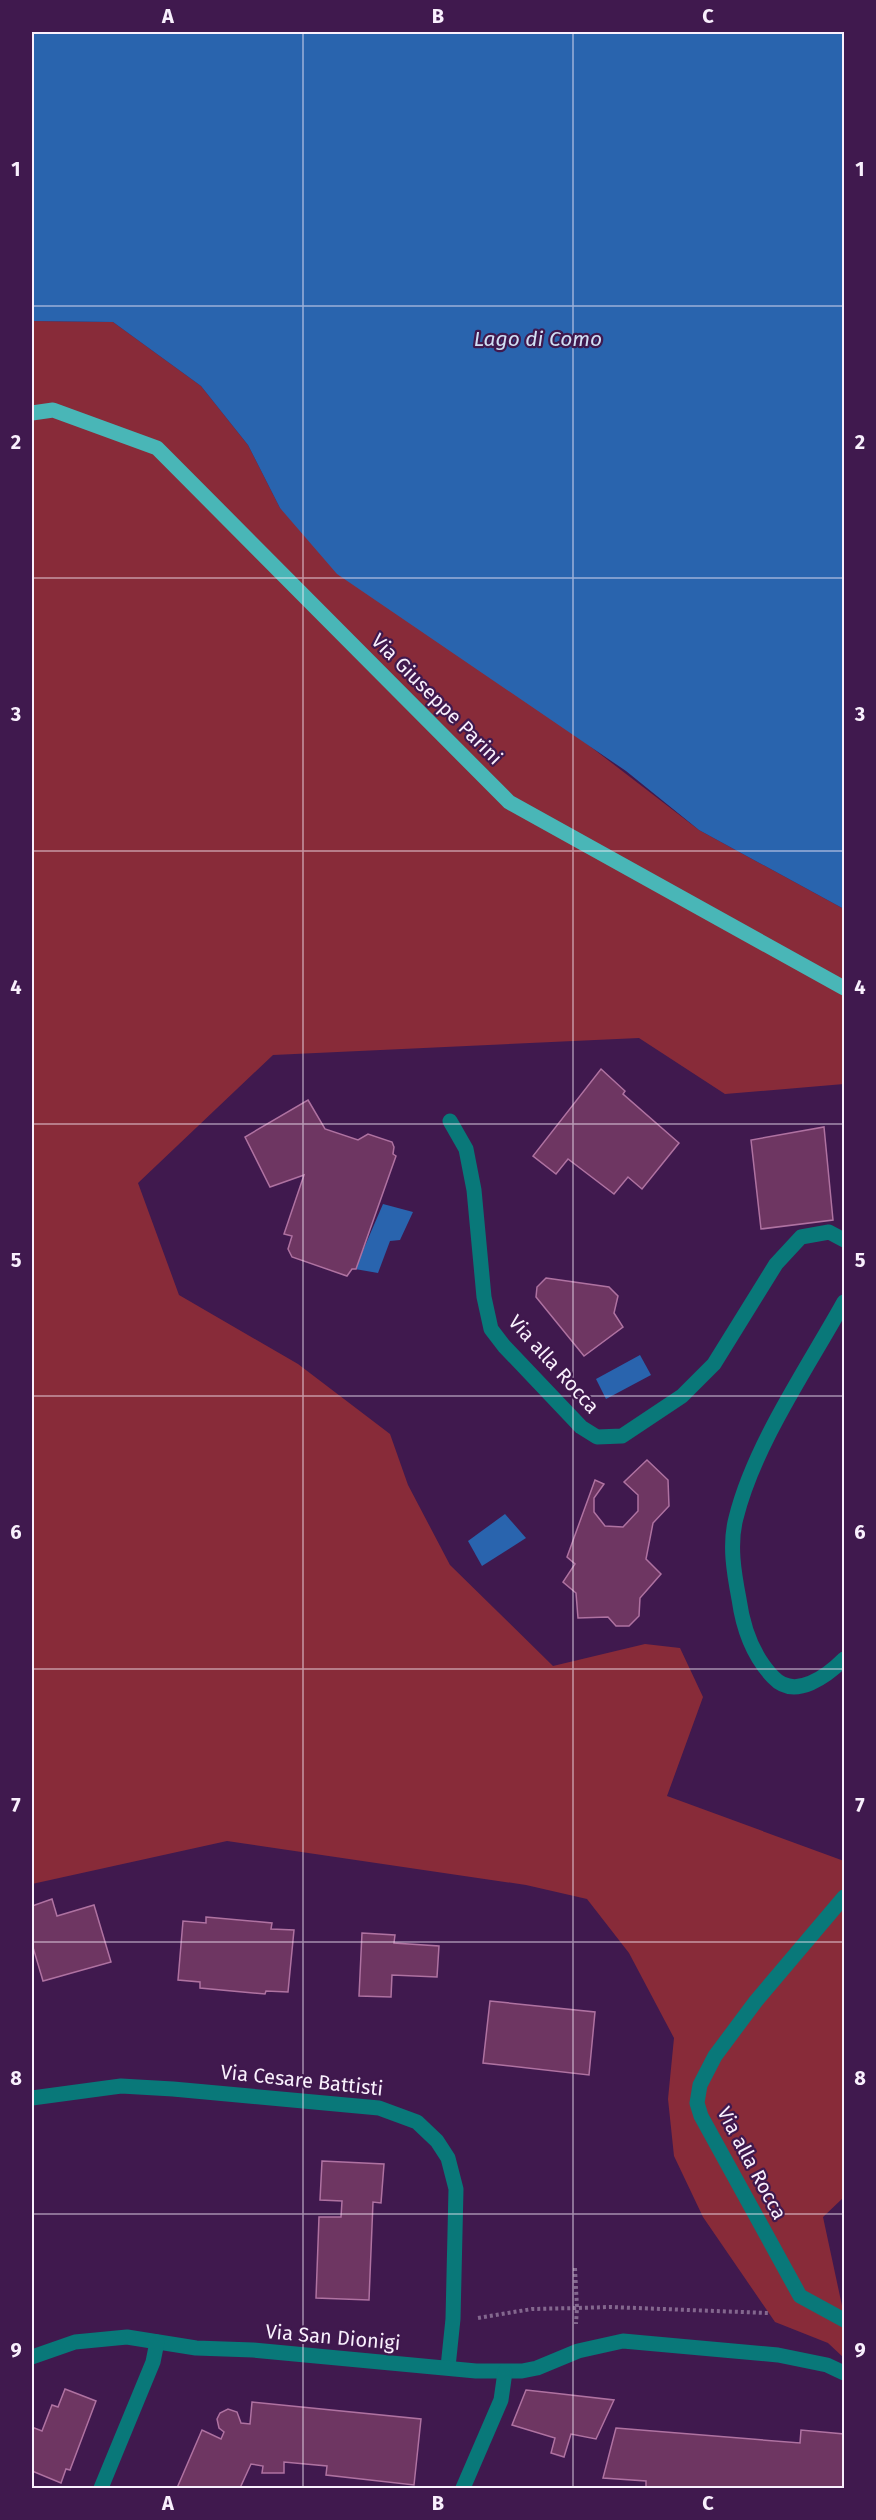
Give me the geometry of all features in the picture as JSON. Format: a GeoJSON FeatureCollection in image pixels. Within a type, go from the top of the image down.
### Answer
{"type":"FeatureCollection","features":[{"type":"Feature","properties":{"kind":"main road","name":"Via Giuseppe Parini"},"geometry":{"type":"LineString","coordinates":[[32,412],[53,410],[157,448],[509,802],[844,988]]}},
{"type":"Feature","properties":{"kind":"street","name":"Via alla Rocca"},"geometry":{"type":"LineString","coordinates":[[450,1121],[466,1149],[474,1190],[484,1297],[491,1329],[504,1346],[581,1427],[597,1437],[622,1436],[682,1396],[714,1364],[776,1264],[801,1237],[829,1232],[844,1240]]}},
{"type":"Feature","properties":{"kind":"street"},"geometry":{"type":"LineString","coordinates":[[844,1302],[755,1463],[735,1519],[732,1562],[748,1638],[775,1680],[791,1686],[812,1683],[829,1674],[844,1659]]}},
{"type":"Feature","properties":{"kind":"street","name":"Via alla Rocca"},"geometry":{"type":"LineString","coordinates":[[844,1897],[756,2001],[715,2056],[700,2085],[698,2103],[701,2116],[800,2296],[844,2320]]}},
{"type":"Feature","properties":{"kind":"street","name":"Via Cesare Battisti"},"geometry":{"type":"LineString","coordinates":[[32,2098],[121,2086],[379,2108],[417,2122],[437,2141],[448,2158],[454,2178],[453,2319],[448,2367]]}},
{"type":"Feature","properties":{"kind":"street","name":"Via San Dionigi"},"geometry":{"type":"LineString","coordinates":[[32,2356],[75,2342],[127,2337],[196,2348],[242,2349],[505,2372],[537,2368],[578,2351],[623,2341],[778,2355],[826,2366],[844,2373]]}},
{"type":"Feature","properties":{"kind":"street"},"geometry":{"type":"LineString","coordinates":[[101,2488],[153,2362],[157,2342]]}},
{"type":"Feature","properties":{"kind":"street"},"geometry":{"type":"LineString","coordinates":[[463,2488],[501,2400],[505,2372]]}},
{"type":"Feature","properties":{"kind":"path"},"geometry":{"type":"LineString","coordinates":[[575,2268],[577,2308],[575,2336],[578,2351]]}},
{"type":"Feature","properties":{"kind":"path"},"geometry":{"type":"LineString","coordinates":[[453,2319],[470,2319],[532,2309],[610,2307],[686,2312],[768,2313]]}},
{"type":"Feature","properties":{"kind":"shaded area"},"geometry":{"type":"Polygon","coordinates":[[[32,321],[113,322],[201,386],[248,445],[280,508],[699,830],[844,909],[844,1084],[725,1094],[639,1038],[273,1055],[138,1183],[179,1295],[298,1364],[390,1434],[408,1485],[450,1565],[553,1666],[645,1644],[680,1648],[703,1697],[667,1796],[844,1861],[844,2197],[823,2217],[844,2315],[844,2358],[828,2343],[775,2322],[703,2217],[674,2156],[668,2099],[674,2038],[629,1953],[587,1899],[526,1885],[227,1841],[32,1884],[32,321]]]}},
{"type":"Feature","properties":{"kind":"water","name":"Lago di Como"},"geometry":{"type":"Polygon","coordinates":[[[32,32],[844,32],[844,909],[699,830],[626,771],[337,574],[280,508],[248,445],[201,386],[113,322],[32,321],[32,32]]]}},
{"type":"Feature","properties":{"kind":"water"},"geometry":{"type":"Polygon","coordinates":[[[383,1204],[413,1212],[400,1240],[390,1241],[378,1273],[355,1269],[383,1204]]]}},
{"type":"Feature","properties":{"kind":"water"},"geometry":{"type":"Polygon","coordinates":[[[640,1355],[651,1375],[606,1399],[596,1379],[640,1355]]]}},
{"type":"Feature","properties":{"kind":"water"},"geometry":{"type":"Polygon","coordinates":[[[505,1514],[526,1538],[482,1566],[468,1541],[505,1514]]]}},
{"type":"Feature","properties":{"kind":"building"},"geometry":{"type":"Polygon","coordinates":[[[601,1069],[625,1091],[623,1094],[679,1143],[642,1189],[628,1177],[614,1194],[568,1159],[556,1174],[533,1156],[601,1069]]]}},
{"type":"Feature","properties":{"kind":"building"},"geometry":{"type":"Polygon","coordinates":[[[308,1100],[325,1129],[358,1140],[368,1134],[392,1142],[393,1154],[396,1156],[356,1269],[352,1269],[347,1276],[292,1257],[288,1249],[292,1236],[284,1234],[304,1175],[270,1187],[245,1137],[308,1100]]]}},
{"type":"Feature","properties":{"kind":"building"},"geometry":{"type":"Polygon","coordinates":[[[824,1127],[833,1220],[761,1229],[751,1140],[824,1127]]]}},
{"type":"Feature","properties":{"kind":"building"},"geometry":{"type":"Polygon","coordinates":[[[546,1278],[609,1287],[618,1296],[614,1313],[623,1327],[584,1356],[536,1297],[537,1287],[546,1278]]]}},
{"type":"Feature","properties":{"kind":"building"},"geometry":{"type":"Polygon","coordinates":[[[647,1460],[668,1480],[669,1506],[653,1523],[646,1559],[661,1574],[640,1598],[639,1616],[629,1626],[616,1626],[608,1617],[578,1618],[576,1593],[563,1582],[575,1564],[567,1557],[595,1480],[604,1484],[594,1498],[594,1512],[605,1526],[623,1527],[638,1511],[638,1495],[624,1482],[647,1460]]]}},
{"type":"Feature","properties":{"kind":"building"},"geometry":{"type":"Polygon","coordinates":[[[52,1899],[57,1916],[94,1905],[111,1962],[43,1981],[32,1944],[32,1906],[52,1899]]]}},
{"type":"Feature","properties":{"kind":"building"},"geometry":{"type":"Polygon","coordinates":[[[206,1917],[272,1923],[271,1929],[294,1930],[288,1992],[266,1991],[265,1994],[200,1988],[200,1982],[178,1980],[183,1921],[206,1923],[206,1917]]]}},
{"type":"Feature","properties":{"kind":"building"},"geometry":{"type":"Polygon","coordinates":[[[362,1933],[395,1935],[394,1943],[439,1946],[437,1977],[392,1975],[391,1997],[359,1996],[362,1933]]]}},
{"type":"Feature","properties":{"kind":"building"},"geometry":{"type":"Polygon","coordinates":[[[490,2001],[595,2012],[589,2075],[483,2063],[490,2001]]]}},
{"type":"Feature","properties":{"kind":"building"},"geometry":{"type":"Polygon","coordinates":[[[322,2161],[384,2164],[381,2203],[373,2202],[369,2300],[316,2298],[319,2217],[341,2217],[342,2201],[320,2200],[322,2161]]]}},
{"type":"Feature","properties":{"kind":"building"},"geometry":{"type":"Polygon","coordinates":[[[65,2389],[96,2401],[70,2470],[66,2469],[61,2483],[32,2471],[32,2427],[42,2431],[52,2405],[58,2407],[65,2389]]]}},
{"type":"Feature","properties":{"kind":"building"},"geometry":{"type":"Polygon","coordinates":[[[526,2390],[614,2400],[596,2439],[571,2434],[564,2457],[551,2453],[555,2438],[512,2425],[526,2390]]]}},
{"type":"Feature","properties":{"kind":"building"},"geometry":{"type":"Polygon","coordinates":[[[252,2402],[421,2419],[414,2485],[326,2475],[327,2466],[284,2462],[284,2473],[262,2473],[263,2466],[251,2464],[240,2488],[177,2488],[202,2430],[221,2439],[224,2432],[219,2428],[217,2419],[220,2413],[228,2409],[237,2412],[241,2423],[250,2424],[252,2402]]]}},
{"type":"Feature","properties":{"kind":"building"},"geometry":{"type":"Polygon","coordinates":[[[616,2428],[800,2443],[801,2430],[844,2434],[844,2488],[646,2488],[646,2481],[603,2478],[616,2428]]]}}]}
